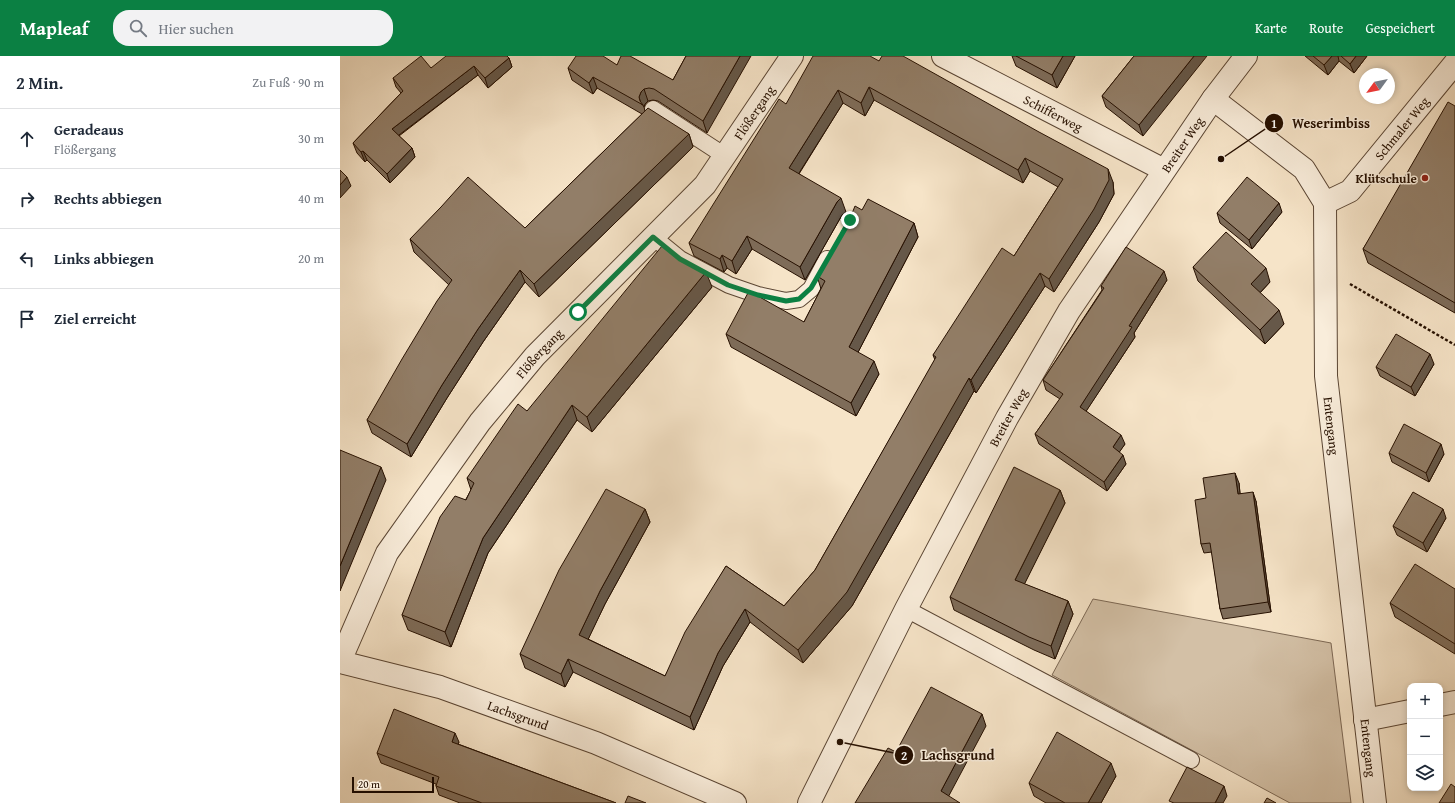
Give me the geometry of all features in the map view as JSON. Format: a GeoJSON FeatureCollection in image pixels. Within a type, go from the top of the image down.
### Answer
{"type":"FeatureCollection","features":[{"type":"Feature","properties":{"kind":"street","name":"Flößergang"},"geometry":{"type":"LineString","coordinates":[[340,662],[387,553],[480,422],[535,356],[705,185],[792,56]]}},
{"type":"Feature","properties":{"kind":"street","name":"Schifferweg"},"geometry":{"type":"LineString","coordinates":[[943,56],[1164,170]]}},
{"type":"Feature","properties":{"kind":"street","name":"Breiter Weg"},"geometry":{"type":"LineString","coordinates":[[809,803],[906,609],[1007,418],[1068,311],[1213,98],[1246,56]]}},
{"type":"Feature","properties":{"kind":"street","name":"Schmaler Weg"},"geometry":{"type":"LineString","coordinates":[[1325,203],[1350,190],[1455,63]]}},
{"type":"Feature","properties":{"kind":"street"},"geometry":{"type":"LineString","coordinates":[[1213,98],[1304,169],[1325,203]]}},
{"type":"Feature","properties":{"kind":"street","name":"Entengang"},"geometry":{"type":"LineString","coordinates":[[1325,203],[1326,376],[1375,803]]}},
{"type":"Feature","properties":{"kind":"street","name":"Lachsgrund"},"geometry":{"type":"LineString","coordinates":[[340,662],[440,687],[596,742],[735,803]]}},
{"type":"Feature","properties":{"kind":"street"},"geometry":{"type":"LineString","coordinates":[[1443,704],[1455,702]]}},
{"type":"Feature","properties":{"kind":"street"},"geometry":{"type":"LineString","coordinates":[[1365,720],[1407,712]]}},
{"type":"Feature","properties":{"kind":"lane"},"geometry":{"type":"LineString","coordinates":[[653,109],[725,156]]}},
{"type":"Feature","properties":{"kind":"lane"},"geometry":{"type":"LineString","coordinates":[[653,237],[680,259],[728,285],[758,295],[786,301],[799,299],[811,288],[834,248]]}},
{"type":"Feature","properties":{"kind":"lane"},"geometry":{"type":"LineString","coordinates":[[906,609],[1191,760]]}},
{"type":"Feature","properties":{"kind":"path"},"geometry":{"type":"LineString","coordinates":[[1325,269],[1455,345]]}},
{"type":"Feature","properties":{"kind":"shaded area"},"geometry":{"type":"Polygon","coordinates":[[[1093,599],[1331,643],[1351,803],[1290,803],[1052,675],[1093,599]]]}},
{"type":"Feature","properties":{"kind":"building"},"geometry":{"type":"Polygon","coordinates":[[[421,56],[431,68],[446,56],[507,56],[509,58],[485,78],[474,66],[392,129],[412,148],[387,174],[363,151],[361,152],[353,143],[403,91],[393,78],[421,56]]]}},
{"type":"Feature","properties":{"kind":"building"},"geometry":{"type":"Polygon","coordinates":[[[576,56],[603,56],[617,65],[621,56],[630,56],[673,80],[686,56],[740,56],[703,121],[654,89],[644,89],[641,92],[639,97],[643,105],[593,77],[589,83],[568,68],[576,56]]]}},
{"type":"Feature","properties":{"kind":"building"},"geometry":{"type":"Polygon","coordinates":[[[813,56],[870,56],[879,61],[882,56],[903,56],[1108,169],[1109,180],[1094,209],[1049,279],[1040,273],[971,380],[969,378],[847,592],[798,650],[745,609],[718,653],[690,717],[568,659],[561,674],[520,654],[559,570],[606,489],[645,509],[600,591],[579,635],[665,676],[685,632],[726,566],[784,606],[815,570],[936,357],[933,355],[1002,248],[1014,256],[1063,179],[1025,158],[1018,170],[869,87],[861,103],[838,90],[789,168],[841,198],[837,202],[800,267],[747,236],[732,261],[722,255],[720,259],[689,243],[779,99],[786,104],[813,56]]]}},
{"type":"Feature","properties":{"kind":"building"},"geometry":{"type":"Polygon","coordinates":[[[1016,56],[1063,56],[1052,75],[1016,56]]]}},
{"type":"Feature","properties":{"kind":"building"},"geometry":{"type":"Polygon","coordinates":[[[1134,56],[1194,56],[1139,125],[1102,96],[1134,56]]]}},
{"type":"Feature","properties":{"kind":"building"},"geometry":{"type":"Polygon","coordinates":[[[1313,56],[1332,56],[1324,65],[1313,56]]]}},
{"type":"Feature","properties":{"kind":"building"},"geometry":{"type":"Polygon","coordinates":[[[1341,56],[1356,56],[1350,64],[1341,56]]]}},
{"type":"Feature","properties":{"kind":"building","name":"Klütschule"},"geometry":{"type":"Polygon","coordinates":[[[1448,102],[1455,106],[1455,303],[1363,249],[1448,102]]]}},
{"type":"Feature","properties":{"kind":"building"},"geometry":{"type":"Polygon","coordinates":[[[648,108],[689,134],[534,284],[520,270],[478,329],[442,385],[407,444],[367,420],[437,301],[452,280],[410,239],[468,177],[525,228],[648,108]]]}},
{"type":"Feature","properties":{"kind":"building"},"geometry":{"type":"Polygon","coordinates":[[[340,170],[347,177],[340,185],[340,170]]]}},
{"type":"Feature","properties":{"kind":"building"},"geometry":{"type":"Polygon","coordinates":[[[1247,177],[1279,203],[1249,240],[1217,213],[1247,177]]]}},
{"type":"Feature","properties":{"kind":"building"},"geometry":{"type":"Polygon","coordinates":[[[868,199],[914,223],[849,347],[874,361],[851,403],[726,334],[749,291],[804,322],[825,281],[817,276],[855,206],[862,210],[868,199]]]}},
{"type":"Feature","properties":{"kind":"building"},"geometry":{"type":"Polygon","coordinates":[[[1226,232],[1266,268],[1251,284],[1279,310],[1260,330],[1193,267],[1226,232]]]}},
{"type":"Feature","properties":{"kind":"building"},"geometry":{"type":"Polygon","coordinates":[[[662,246],[706,272],[587,417],[572,405],[483,538],[445,632],[402,615],[440,517],[455,496],[466,500],[474,483],[467,478],[518,404],[527,411],[662,246]]]}},
{"type":"Feature","properties":{"kind":"building"},"geometry":{"type":"Polygon","coordinates":[[[1126,247],[1164,271],[1129,326],[1132,327],[1080,407],[1121,435],[1113,447],[1123,455],[1104,482],[1035,434],[1063,394],[1043,380],[1104,288],[1101,286],[1126,247]]]}},
{"type":"Feature","properties":{"kind":"building"},"geometry":{"type":"Polygon","coordinates":[[[1396,334],[1430,354],[1411,387],[1376,367],[1396,334]]]}},
{"type":"Feature","properties":{"kind":"building"},"geometry":{"type":"Polygon","coordinates":[[[1404,424],[1441,444],[1426,473],[1389,453],[1404,424]]]}},
{"type":"Feature","properties":{"kind":"building"},"geometry":{"type":"Polygon","coordinates":[[[340,450],[381,467],[340,566],[340,450]]]}},
{"type":"Feature","properties":{"kind":"building"},"geometry":{"type":"Polygon","coordinates":[[[1014,467],[1060,490],[1015,580],[1068,601],[1051,646],[1029,637],[950,597],[1014,467]]]}},
{"type":"Feature","properties":{"kind":"building"},"geometry":{"type":"Polygon","coordinates":[[[1235,473],[1238,494],[1253,492],[1268,602],[1220,609],[1210,543],[1201,544],[1195,500],[1206,498],[1203,478],[1235,473]]]}},
{"type":"Feature","properties":{"kind":"building"},"geometry":{"type":"Polygon","coordinates":[[[1413,492],[1443,509],[1423,543],[1393,526],[1413,492]]]}},
{"type":"Feature","properties":{"kind":"building"},"geometry":{"type":"Polygon","coordinates":[[[1415,564],[1455,589],[1455,644],[1390,603],[1415,564]]]}},
{"type":"Feature","properties":{"kind":"building"},"geometry":{"type":"Polygon","coordinates":[[[931,687],[982,714],[941,791],[960,803],[855,803],[888,748],[896,752],[931,687]]]}},
{"type":"Feature","properties":{"kind":"building"},"geometry":{"type":"Polygon","coordinates":[[[394,709],[455,733],[452,742],[616,803],[482,803],[436,786],[439,777],[377,753],[394,709]]]}},
{"type":"Feature","properties":{"kind":"building"},"geometry":{"type":"Polygon","coordinates":[[[1057,732],[1111,763],[1088,803],[1065,803],[1029,783],[1057,732]]]}},
{"type":"Feature","properties":{"kind":"building"},"geometry":{"type":"Polygon","coordinates":[[[1187,767],[1224,786],[1215,803],[1174,803],[1169,801],[1187,767]]]}},
{"type":"Feature","properties":{"kind":"building"},"geometry":{"type":"Polygon","coordinates":[[[1451,784],[1455,787],[1455,803],[1439,803],[1451,784]]]}},
{"type":"Feature","properties":{"kind":"building"},"geometry":{"type":"Polygon","coordinates":[[[628,796],[646,803],[625,803],[628,796]]]}},
{"type":"Feature","properties":{"kind":"building"},"geometry":{"type":"Polygon","coordinates":[[[1267,798],[1276,803],[1264,803],[1267,798]]]}},
{"type":"Feature","properties":{"kind":"place","name":"Weserimbiss"},"geometry":{"type":"Point","coordinates":[1221,159]}},
{"type":"Feature","properties":{"kind":"place","name":"Klütschule"},"geometry":{"type":"Point","coordinates":[1425,178]}},
{"type":"Feature","properties":{"kind":"place","name":"Lachsgrund"},"geometry":{"type":"Point","coordinates":[840,742]}},
{"type":"Feature","properties":{"kind":"route"},"geometry":{"type":"LineString","coordinates":[[578,312],[653,237],[680,259],[728,285],[758,295],[786,301],[799,299],[811,288],[850,220]]}}]}
